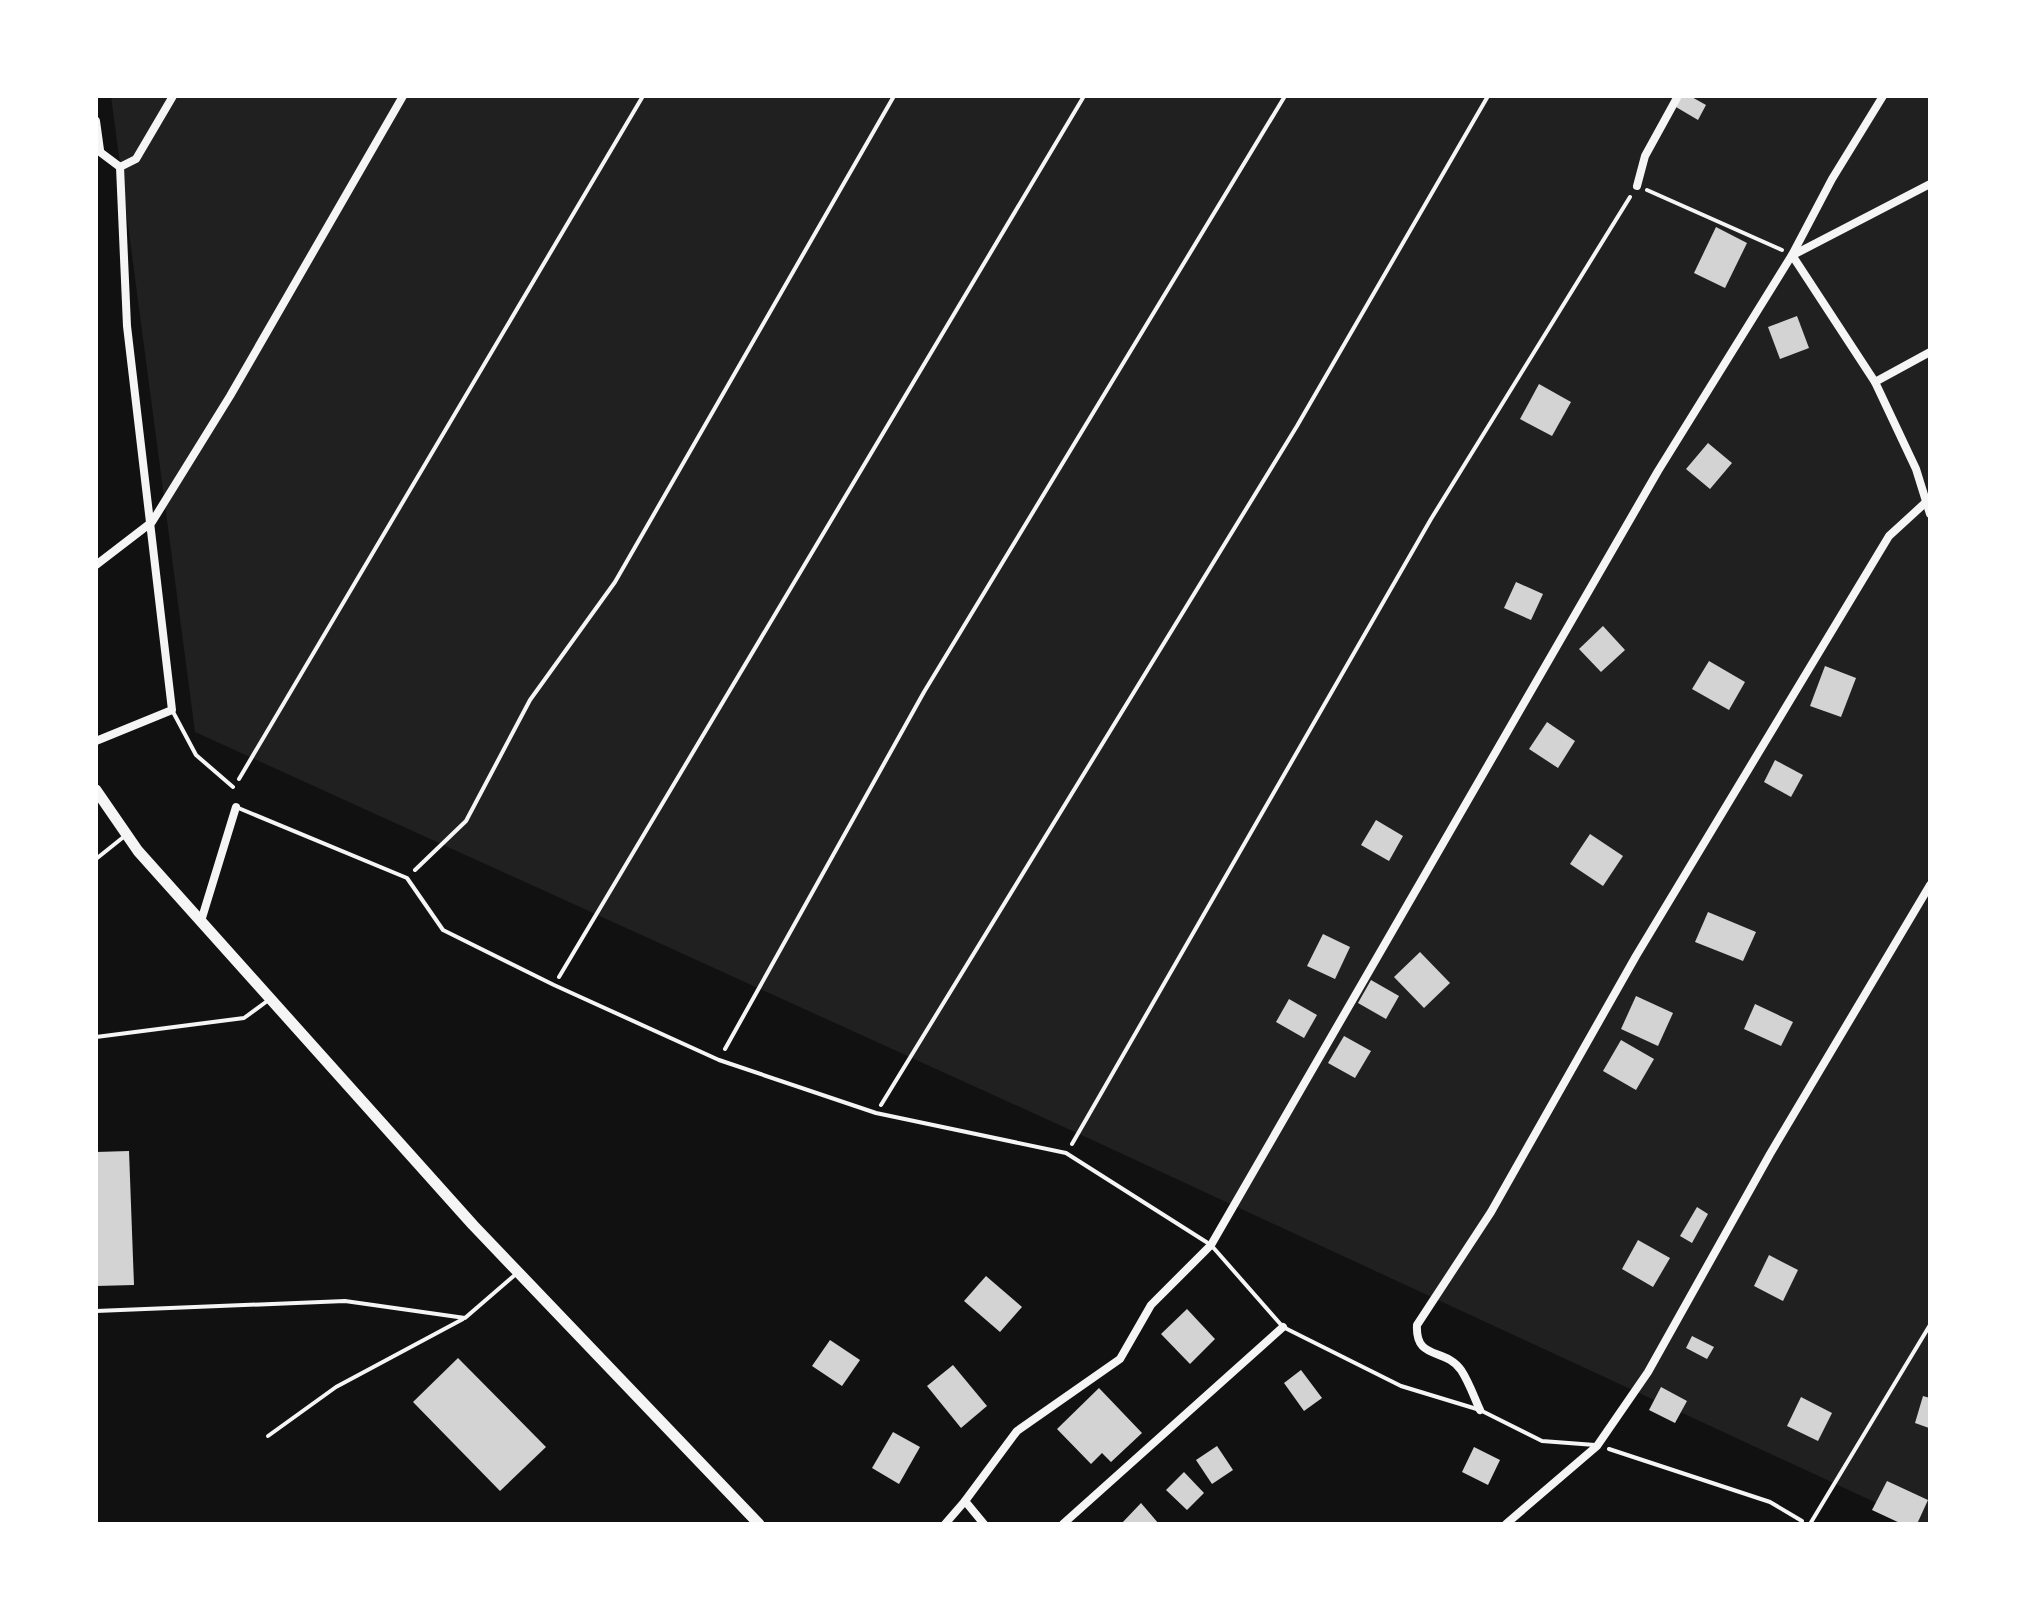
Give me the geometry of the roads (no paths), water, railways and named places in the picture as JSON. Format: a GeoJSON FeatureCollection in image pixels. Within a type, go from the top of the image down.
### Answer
{"type":"FeatureCollection","features":[{"type":"Feature","properties":{"kind":"street"},"geometry":{"type":"LineString","coordinates":[[120,167],[136,159],[173,96]]}},
{"type":"Feature","properties":{"kind":"street"},"geometry":{"type":"LineString","coordinates":[[96,565],[152,522],[230,396],[403,96]]}},
{"type":"Feature","properties":{"kind":"street"},"geometry":{"type":"LineString","coordinates":[[1637,186],[1645,156],[1678,96]]}},
{"type":"Feature","properties":{"kind":"street"},"geometry":{"type":"LineString","coordinates":[[945,1524],[1017,1431],[1120,1359],[1151,1305],[1211,1245],[1650,485],[1792,255],[1832,179],[1883,96]]}},
{"type":"Feature","properties":{"kind":"street"},"geometry":{"type":"LineString","coordinates":[[96,121],[98,150],[120,167],[127,326],[172,710],[96,741]]}},
{"type":"Feature","properties":{"kind":"street"},"geometry":{"type":"LineString","coordinates":[[1792,255],[1930,184]]}},
{"type":"Feature","properties":{"kind":"street"},"geometry":{"type":"LineString","coordinates":[[1792,255],[1875,382],[1916,469],[1930,514]]}},
{"type":"Feature","properties":{"kind":"street"},"geometry":{"type":"LineString","coordinates":[[1875,382],[1930,352]]}},
{"type":"Feature","properties":{"kind":"street"},"geometry":{"type":"LineString","coordinates":[[1480,1410],[1460,1367],[1422,1348],[1417,1339],[1417,1325],[1491,1212],[1636,956],[1889,536],[1925,503]]}},
{"type":"Feature","properties":{"kind":"street"},"geometry":{"type":"LineString","coordinates":[[96,790],[127,834],[270,999],[518,1272],[759,1524]]}},
{"type":"Feature","properties":{"kind":"street"},"geometry":{"type":"LineString","coordinates":[[201,921],[236,807]]}},
{"type":"Feature","properties":{"kind":"street"},"geometry":{"type":"LineString","coordinates":[[1506,1524],[1597,1446],[1648,1372],[1770,1154],[1930,885]]}},
{"type":"Feature","properties":{"kind":"street"},"geometry":{"type":"LineString","coordinates":[[1063,1524],[1283,1327]]}},
{"type":"Feature","properties":{"kind":"street"},"geometry":{"type":"LineString","coordinates":[[965,1501],[984,1524]]}},
{"type":"Feature","properties":{"kind":"lane"},"geometry":{"type":"LineString","coordinates":[[172,710],[196,755],[233,787]]}},
{"type":"Feature","properties":{"kind":"lane"},"geometry":{"type":"LineString","coordinates":[[236,807],[407,878],[443,930],[554,985],[719,1060],[876,1113],[1066,1153],[1211,1245],[1283,1327],[1401,1386],[1480,1410],[1542,1441],[1597,1446]]}},
{"type":"Feature","properties":{"kind":"lane"},"geometry":{"type":"LineString","coordinates":[[96,859],[127,834]]}},
{"type":"Feature","properties":{"kind":"lane"},"geometry":{"type":"LineString","coordinates":[[96,1037],[244,1018],[270,999]]}},
{"type":"Feature","properties":{"kind":"lane"},"geometry":{"type":"LineString","coordinates":[[268,1436],[336,1387],[465,1318],[518,1272]]}},
{"type":"Feature","properties":{"kind":"lane"},"geometry":{"type":"LineString","coordinates":[[96,1311],[345,1301],[465,1318]]}},
{"type":"Feature","properties":{"kind":"lane"},"geometry":{"type":"LineString","coordinates":[[1809,1524],[1930,1325]]}}]}
